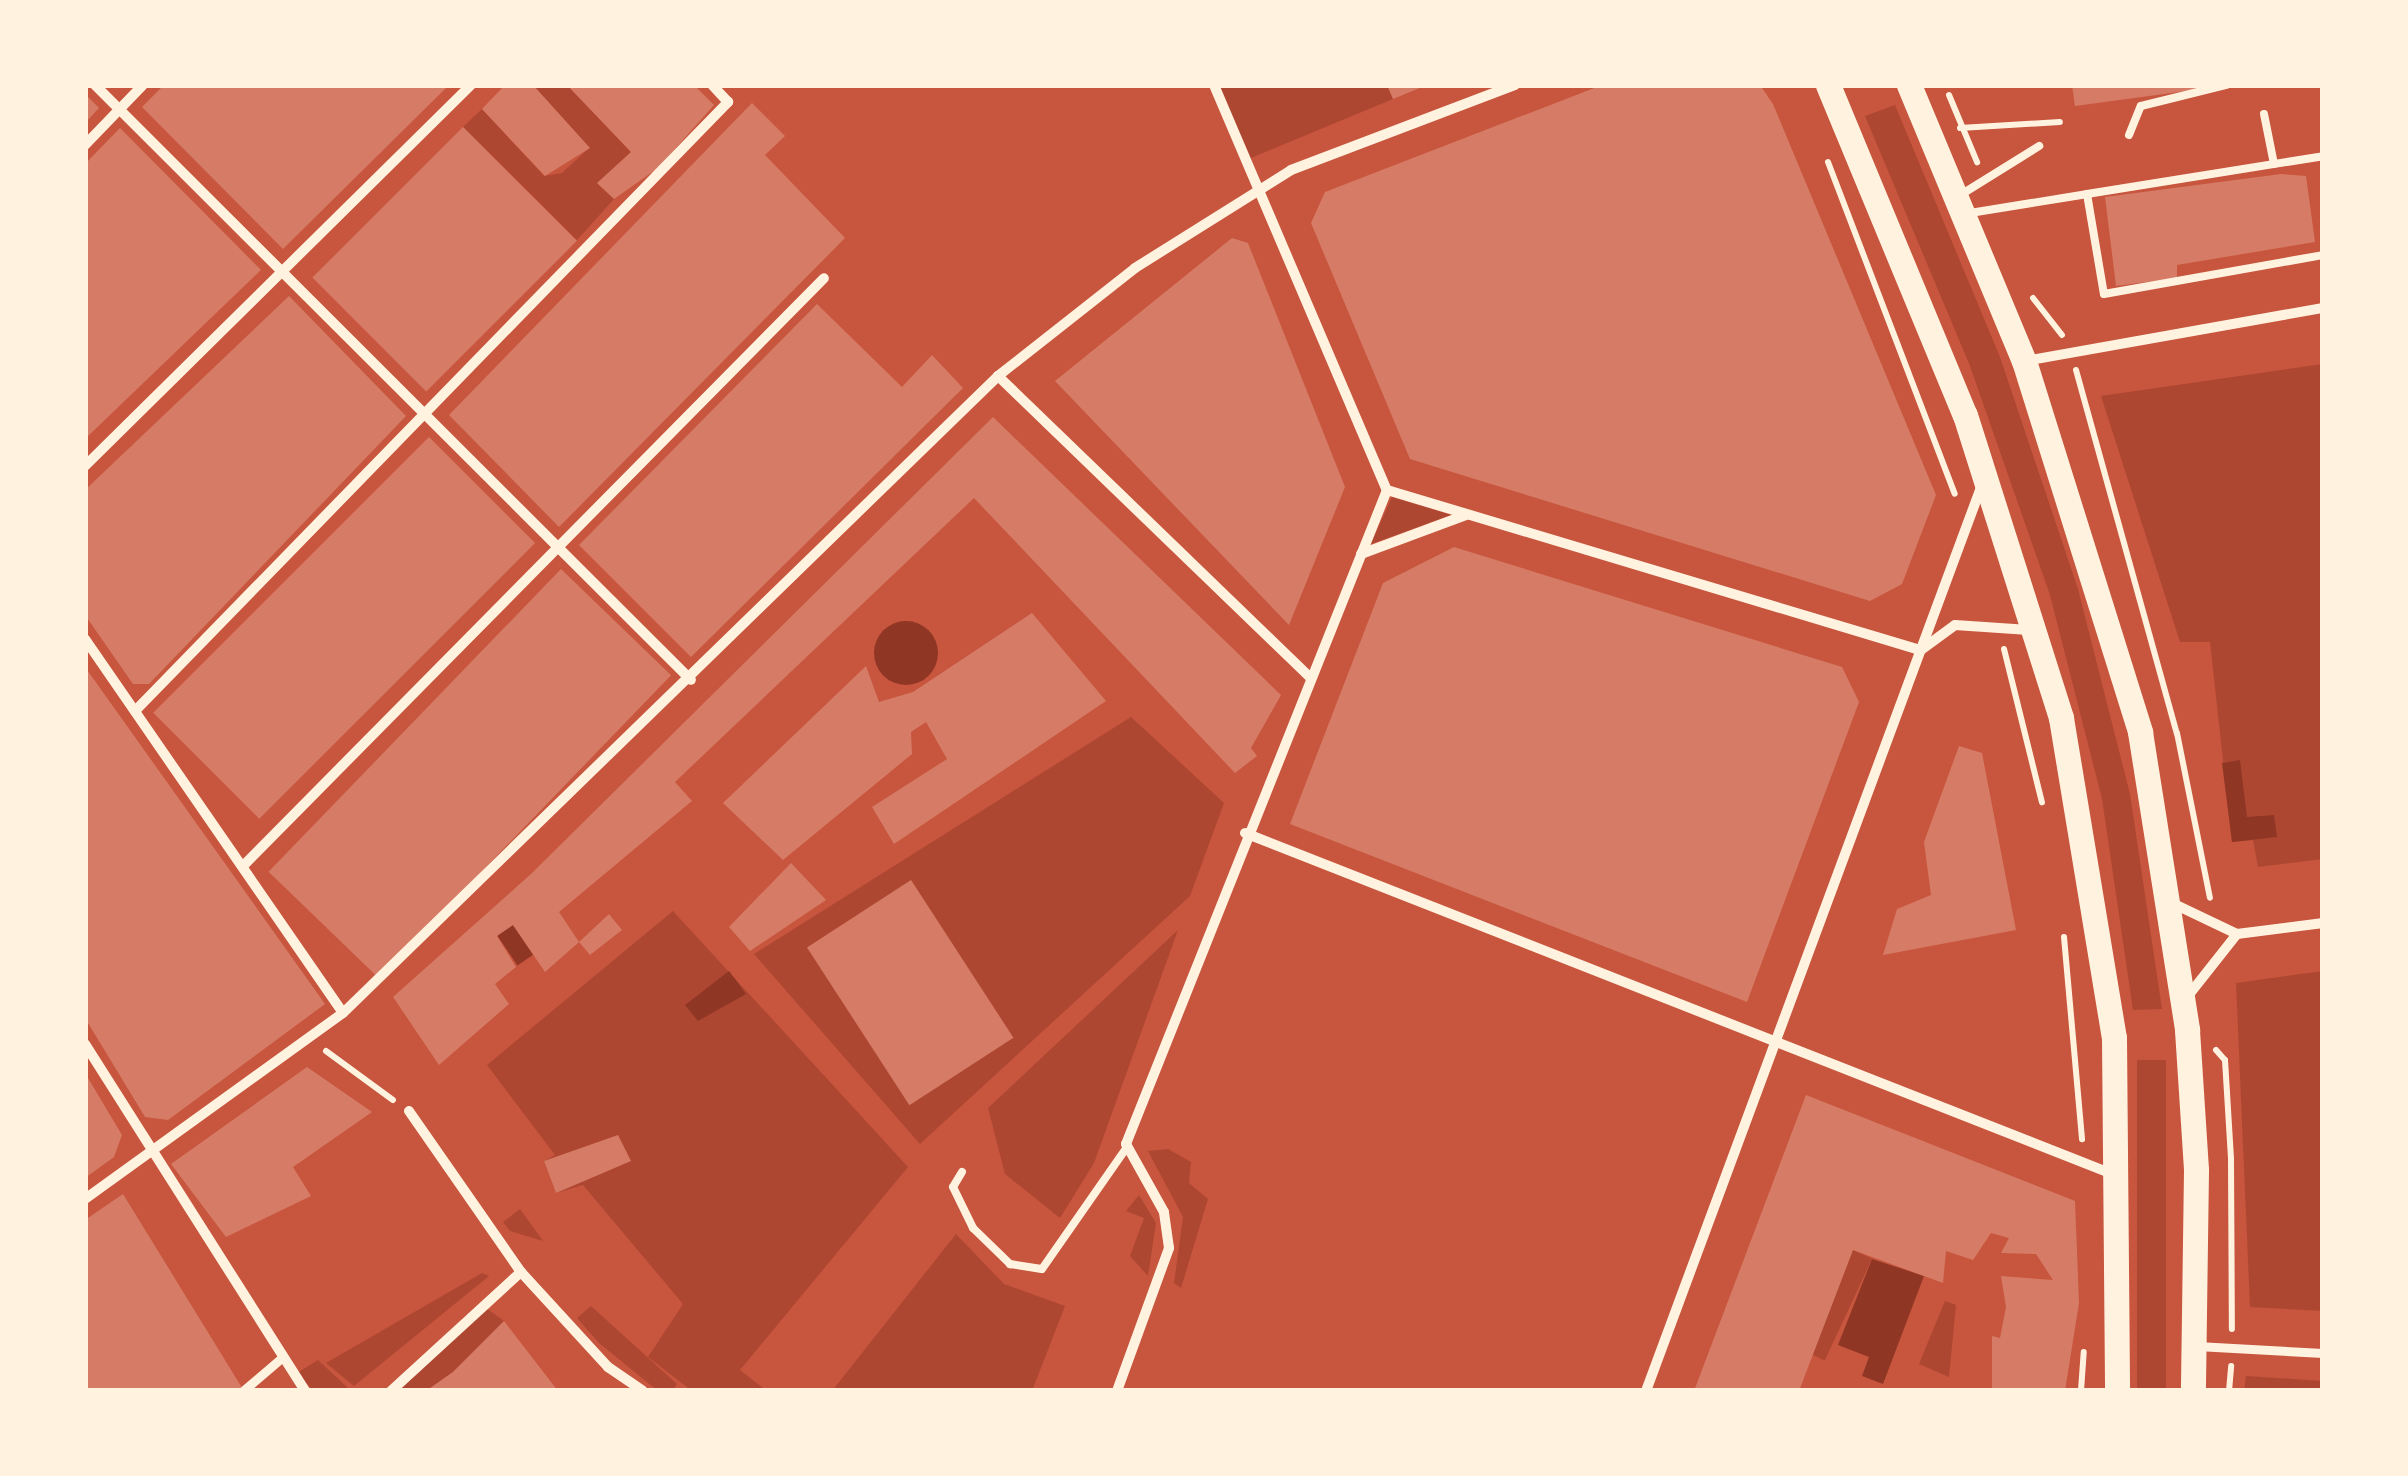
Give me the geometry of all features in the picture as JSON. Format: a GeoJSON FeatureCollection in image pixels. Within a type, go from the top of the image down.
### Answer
{"type":"FeatureCollection","features":[{"type":"Feature","properties":{"kind":"main road"},"geometry":{"type":"LineString","coordinates":[[1828,85],[1986,476],[2037,632],[2099,917],[2121,1178],[2117,1391]]}},
{"type":"Feature","properties":{"kind":"main road"},"geometry":{"type":"LineString","coordinates":[[1909,85],[2024,361],[2120,647],[2171,902],[2184,1005],[2196,1170],[2193,1391]]}},
{"type":"Feature","properties":{"kind":"street"},"geometry":{"type":"LineString","coordinates":[[94,85],[283,268],[691,680]]}},
{"type":"Feature","properties":{"kind":"street"},"geometry":{"type":"LineString","coordinates":[[85,145],[143,85]]}},
{"type":"Feature","properties":{"kind":"street"},"geometry":{"type":"LineString","coordinates":[[85,466],[471,85]]}},
{"type":"Feature","properties":{"kind":"street"},"geometry":{"type":"LineString","coordinates":[[136,710],[428,415],[728,102],[712,85]]}},
{"type":"Feature","properties":{"kind":"street"},"geometry":{"type":"LineString","coordinates":[[1116,1391],[1170,1248],[1156,1194],[1125,1147],[1245,834],[1387,490],[1214,85]]}},
{"type":"Feature","properties":{"kind":"street"},"geometry":{"type":"LineString","coordinates":[[85,1199],[343,1012],[691,680],[998,376],[1258,186],[1514,85]]}},
{"type":"Feature","properties":{"kind":"street"},"geometry":{"type":"LineString","coordinates":[[244,864],[824,278]]}},
{"type":"Feature","properties":{"kind":"street"},"geometry":{"type":"LineString","coordinates":[[2024,361],[2323,308]]}},
{"type":"Feature","properties":{"kind":"street"},"geometry":{"type":"LineString","coordinates":[[998,376],[1310,678]]}},
{"type":"Feature","properties":{"kind":"street"},"geometry":{"type":"LineString","coordinates":[[1646,1391],[1986,476]]}},
{"type":"Feature","properties":{"kind":"street"},"geometry":{"type":"LineString","coordinates":[[1387,490],[1920,650]]}},
{"type":"Feature","properties":{"kind":"street"},"geometry":{"type":"LineString","coordinates":[[1360,554],[1467,514]]}},
{"type":"Feature","properties":{"kind":"street"},"geometry":{"type":"LineString","coordinates":[[1920,650],[1954,625],[1995,621],[2037,632]]}},
{"type":"Feature","properties":{"kind":"street"},"geometry":{"type":"LineString","coordinates":[[85,639],[343,1012]]}},
{"type":"Feature","properties":{"kind":"street"},"geometry":{"type":"LineString","coordinates":[[1245,834],[1776,1039],[2121,1178]]}},
{"type":"Feature","properties":{"kind":"street"},"geometry":{"type":"LineString","coordinates":[[2171,902],[2237,934],[2323,923]]}},
{"type":"Feature","properties":{"kind":"street"},"geometry":{"type":"LineString","coordinates":[[2184,1005],[2237,934]]}},
{"type":"Feature","properties":{"kind":"street"},"geometry":{"type":"LineString","coordinates":[[85,1044],[280,1360],[305,1391]]}},
{"type":"Feature","properties":{"kind":"street"},"geometry":{"type":"LineString","coordinates":[[409,1111],[521,1272],[608,1367],[644,1391]]}},
{"type":"Feature","properties":{"kind":"street"},"geometry":{"type":"LineString","coordinates":[[391,1391],[521,1272]]}},
{"type":"Feature","properties":{"kind":"street"},"geometry":{"type":"LineString","coordinates":[[2194,1346],[2323,1353]]}},
{"type":"Feature","properties":{"kind":"street"},"geometry":{"type":"LineString","coordinates":[[244,1390],[280,1360]]}},
{"type":"Feature","properties":{"kind":"lane"},"geometry":{"type":"LineString","coordinates":[[2128,135],[2140,106],[2226,85]]}},
{"type":"Feature","properties":{"kind":"lane"},"geometry":{"type":"LineString","coordinates":[[2264,114],[2274,164]]}},
{"type":"Feature","properties":{"kind":"lane"},"geometry":{"type":"LineString","coordinates":[[1962,206],[2039,146]]}},
{"type":"Feature","properties":{"kind":"lane"},"geometry":{"type":"LineString","coordinates":[[1962,206],[2088,194],[2323,156]]}},
{"type":"Feature","properties":{"kind":"lane"},"geometry":{"type":"LineString","coordinates":[[2088,194],[2104,294],[2323,255]]}},
{"type":"Feature","properties":{"kind":"lane"},"geometry":{"type":"LineString","coordinates":[[962,1172],[954,1194],[973,1228],[1010,1264],[1042,1269],[1125,1147]]}},
{"type":"Feature","properties":{"kind":"path"},"geometry":{"type":"LineString","coordinates":[[1929,130],[2060,122]]}},
{"type":"Feature","properties":{"kind":"path"},"geometry":{"type":"LineString","coordinates":[[1831,154],[1825,170],[1953,489]]}},
{"type":"Feature","properties":{"kind":"path"},"geometry":{"type":"LineString","coordinates":[[2082,386],[2080,409],[2177,733],[2205,891],[2218,910]]}},
{"type":"Feature","properties":{"kind":"path"},"geometry":{"type":"LineString","coordinates":[[2002,643],[2046,817]]}},
{"type":"Feature","properties":{"kind":"path"},"geometry":{"type":"LineString","coordinates":[[2061,920],[2082,1142]]}},
{"type":"Feature","properties":{"kind":"path"},"geometry":{"type":"LineString","coordinates":[[309,1039],[409,1111]]}},
{"type":"Feature","properties":{"kind":"shaded area"},"geometry":{"type":"Polygon","coordinates":[[[533,85],[567,85],[631,152],[598,184],[614,199],[577,240],[463,127],[482,109],[544,176],[562,173],[589,148],[533,85]]]}},
{"type":"Feature","properties":{"kind":"shaded area"},"geometry":{"type":"Polygon","coordinates":[[[1214,85],[1387,85],[1393,99],[1246,160],[1214,85]]]}},
{"type":"Feature","properties":{"kind":"shaded area"},"geometry":{"type":"Polygon","coordinates":[[[1895,105],[2000,357],[2078,589],[2130,794],[2162,1009],[2133,1010],[2102,799],[2050,595],[1970,366],[1865,116],[1895,105]]]}},
{"type":"Feature","properties":{"kind":"shaded area"},"geometry":{"type":"Polygon","coordinates":[[[2323,364],[2323,859],[2258,867],[2253,840],[2232,842],[2210,642],[2180,642],[2101,396],[2323,364]]]}},
{"type":"Feature","properties":{"kind":"shaded area"},"geometry":{"type":"Polygon","coordinates":[[[1392,497],[1451,515],[1371,544],[1392,497]]]}},
{"type":"Feature","properties":{"kind":"shaded area"},"geometry":{"type":"Polygon","coordinates":[[[906,621],[929,630],[938,653],[929,676],[906,685],[883,676],[874,653],[883,630],[906,621]]]}},
{"type":"Feature","properties":{"kind":"shaded area"},"geometry":{"type":"Polygon","coordinates":[[[1131,717],[1224,803],[1190,896],[920,1144],[754,954],[1131,717]]]}},
{"type":"Feature","properties":{"kind":"shaded area"},"geometry":{"type":"Polygon","coordinates":[[[2240,760],[2247,817],[2274,815],[2277,837],[2232,842],[2222,763],[2240,760]]]}},
{"type":"Feature","properties":{"kind":"shaded area"},"geometry":{"type":"Polygon","coordinates":[[[673,911],[908,1167],[740,1370],[767,1391],[692,1391],[648,1357],[683,1304],[583,1185],[556,1193],[544,1161],[555,1155],[487,1065],[673,911]]]}},
{"type":"Feature","properties":{"kind":"shaded area"},"geometry":{"type":"Polygon","coordinates":[[[513,925],[533,955],[517,965],[497,936],[513,925]]]}},
{"type":"Feature","properties":{"kind":"shaded area"},"geometry":{"type":"Polygon","coordinates":[[[1178,930],[1094,1163],[1060,1218],[1005,1174],[988,1108],[1178,930]]]}},
{"type":"Feature","properties":{"kind":"shaded area"},"geometry":{"type":"Polygon","coordinates":[[[729,971],[746,994],[698,1021],[685,1005],[729,971]]]}},
{"type":"Feature","properties":{"kind":"shaded area"},"geometry":{"type":"Polygon","coordinates":[[[2323,971],[2323,1311],[2250,1307],[2236,983],[2323,971]]]}},
{"type":"Feature","properties":{"kind":"shaded area"},"geometry":{"type":"Polygon","coordinates":[[[2137,1060],[2166,1060],[2166,1391],[2137,1391],[2137,1060]]]}},
{"type":"Feature","properties":{"kind":"shaded area"},"geometry":{"type":"Polygon","coordinates":[[[1168,1149],[1191,1162],[1189,1183],[1208,1199],[1181,1288],[1174,1283],[1183,1217],[1148,1151],[1168,1149]]]}},
{"type":"Feature","properties":{"kind":"shaded area"},"geometry":{"type":"Polygon","coordinates":[[[1139,1195],[1156,1223],[1148,1276],[1130,1256],[1144,1218],[1126,1211],[1139,1195]]]}},
{"type":"Feature","properties":{"kind":"shaded area"},"geometry":{"type":"Polygon","coordinates":[[[520,1209],[543,1241],[510,1231],[503,1222],[520,1209]]]}},
{"type":"Feature","properties":{"kind":"shaded area"},"geometry":{"type":"Polygon","coordinates":[[[956,1234],[1004,1284],[1065,1306],[1032,1391],[832,1391],[956,1234]]]}},
{"type":"Feature","properties":{"kind":"shaded area"},"geometry":{"type":"Polygon","coordinates":[[[1853,1250],[1872,1259],[1825,1360],[1806,1352],[1853,1250]]]}},
{"type":"Feature","properties":{"kind":"shaded area"},"geometry":{"type":"Polygon","coordinates":[[[1872,1259],[1924,1276],[1883,1384],[1862,1376],[1869,1357],[1838,1345],[1872,1259]]]}},
{"type":"Feature","properties":{"kind":"shaded area"},"geometry":{"type":"Polygon","coordinates":[[[482,1273],[489,1276],[354,1386],[326,1363],[482,1273]]]}},
{"type":"Feature","properties":{"kind":"shaded area"},"geometry":{"type":"Polygon","coordinates":[[[1945,1301],[1956,1305],[1949,1377],[1919,1364],[1945,1301]]]}},
{"type":"Feature","properties":{"kind":"shaded area"},"geometry":{"type":"Polygon","coordinates":[[[591,1306],[677,1384],[672,1391],[658,1391],[599,1343],[577,1318],[591,1306]]]}},
{"type":"Feature","properties":{"kind":"shaded area"},"geometry":{"type":"Polygon","coordinates":[[[486,1308],[504,1321],[453,1372],[426,1391],[396,1391],[486,1308]]]}},
{"type":"Feature","properties":{"kind":"shaded area"},"geometry":{"type":"Polygon","coordinates":[[[318,1360],[354,1391],[314,1391],[297,1373],[318,1360]]]}},
{"type":"Feature","properties":{"kind":"shaded area"},"geometry":{"type":"Polygon","coordinates":[[[2246,1376],[2323,1381],[2323,1391],[2244,1391],[2246,1376]]]}},
{"type":"Feature","properties":{"kind":"building"},"geometry":{"type":"Polygon","coordinates":[[[164,85],[449,85],[283,249],[142,107],[164,85]]]}},
{"type":"Feature","properties":{"kind":"building"},"geometry":{"type":"Polygon","coordinates":[[[505,85],[533,85],[590,148],[545,176],[482,109],[505,85]]]}},
{"type":"Feature","properties":{"kind":"building"},"geometry":{"type":"Polygon","coordinates":[[[567,85],[694,85],[714,105],[658,168],[614,199],[597,183],[631,152],[567,85]]]}},
{"type":"Feature","properties":{"kind":"building"},"geometry":{"type":"Polygon","coordinates":[[[1387,85],[1427,85],[1393,99],[1387,85]]]}},
{"type":"Feature","properties":{"kind":"building"},"geometry":{"type":"Polygon","coordinates":[[[1602,85],[1760,85],[1773,104],[1936,495],[1902,584],[1870,601],[1410,459],[1311,223],[1325,192],[1602,85]]]}},
{"type":"Feature","properties":{"kind":"building"},"geometry":{"type":"Polygon","coordinates":[[[2072,85],[2216,85],[2216,87],[2075,106],[2072,85]]]}},
{"type":"Feature","properties":{"kind":"building"},"geometry":{"type":"Polygon","coordinates":[[[85,94],[99,108],[85,123],[85,94]]]}},
{"type":"Feature","properties":{"kind":"building"},"geometry":{"type":"Polygon","coordinates":[[[752,103],[785,136],[765,155],[845,238],[559,527],[449,415],[752,103]]]}},
{"type":"Feature","properties":{"kind":"building"},"geometry":{"type":"Polygon","coordinates":[[[463,127],[577,241],[426,391],[312,278],[463,127]]]}},
{"type":"Feature","properties":{"kind":"building"},"geometry":{"type":"Polygon","coordinates":[[[120,128],[261,270],[85,439],[85,164],[120,128]]]}},
{"type":"Feature","properties":{"kind":"building"},"geometry":{"type":"Polygon","coordinates":[[[2281,174],[2306,176],[2315,242],[2177,265],[2177,278],[2116,286],[2105,197],[2281,174]]]}},
{"type":"Feature","properties":{"kind":"building"},"geometry":{"type":"Polygon","coordinates":[[[1232,238],[1248,243],[1345,487],[1289,625],[1055,381],[1232,238]]]}},
{"type":"Feature","properties":{"kind":"building"},"geometry":{"type":"Polygon","coordinates":[[[289,296],[406,416],[149,684],[133,684],[85,615],[85,490],[289,296]]]}},
{"type":"Feature","properties":{"kind":"building"},"geometry":{"type":"Polygon","coordinates":[[[817,304],[902,387],[932,355],[963,388],[691,657],[579,545],[817,304]]]}},
{"type":"Feature","properties":{"kind":"building"},"geometry":{"type":"Polygon","coordinates":[[[993,417],[1281,695],[1251,748],[1257,756],[1235,773],[974,498],[675,782],[692,801],[559,912],[579,942],[545,972],[513,925],[497,936],[516,967],[495,984],[509,1004],[439,1065],[393,997],[532,873],[993,417]]]}},
{"type":"Feature","properties":{"kind":"building"},"geometry":{"type":"Polygon","coordinates":[[[429,437],[535,543],[259,819],[153,713],[429,437]]]}},
{"type":"Feature","properties":{"kind":"building"},"geometry":{"type":"Polygon","coordinates":[[[1454,547],[1842,667],[1859,702],[1747,1002],[1290,824],[1383,583],[1454,547]]]}},
{"type":"Feature","properties":{"kind":"building"},"geometry":{"type":"Polygon","coordinates":[[[561,569],[671,675],[379,978],[269,872],[561,569]]]}},
{"type":"Feature","properties":{"kind":"building"},"geometry":{"type":"Polygon","coordinates":[[[1032,613],[1106,701],[894,844],[872,807],[947,759],[926,722],[911,732],[912,754],[783,860],[723,803],[866,666],[879,702],[913,692],[1032,613]]]}},
{"type":"Feature","properties":{"kind":"building"},"geometry":{"type":"Polygon","coordinates":[[[85,667],[325,1004],[168,1120],[145,1117],[85,1018],[85,667]]]}},
{"type":"Feature","properties":{"kind":"building"},"geometry":{"type":"Polygon","coordinates":[[[1959,746],[1982,753],[2016,930],[1883,955],[1897,909],[1931,895],[1924,842],[1959,746]]]}},
{"type":"Feature","properties":{"kind":"building"},"geometry":{"type":"Polygon","coordinates":[[[791,863],[826,900],[750,951],[729,927],[791,863]]]}},
{"type":"Feature","properties":{"kind":"building"},"geometry":{"type":"Polygon","coordinates":[[[911,880],[1013,1038],[909,1105],[807,948],[911,880]]]}},
{"type":"Feature","properties":{"kind":"building"},"geometry":{"type":"Polygon","coordinates":[[[609,914],[622,930],[590,955],[579,942],[609,914]]]}},
{"type":"Feature","properties":{"kind":"building"},"geometry":{"type":"Polygon","coordinates":[[[307,1067],[372,1112],[293,1167],[311,1196],[226,1237],[171,1164],[307,1067]]]}},
{"type":"Feature","properties":{"kind":"building"},"geometry":{"type":"Polygon","coordinates":[[[85,1073],[122,1135],[114,1157],[85,1178],[85,1073]]]}},
{"type":"Feature","properties":{"kind":"building"},"geometry":{"type":"Polygon","coordinates":[[[1806,1095],[2075,1201],[2079,1303],[2065,1391],[1992,1391],[1992,1336],[2000,1338],[2006,1307],[2001,1276],[2053,1280],[2036,1254],[2001,1253],[2009,1238],[1991,1233],[1973,1260],[1946,1251],[1943,1283],[1853,1250],[1799,1391],[1694,1391],[1806,1095]]]}},
{"type":"Feature","properties":{"kind":"building"},"geometry":{"type":"Polygon","coordinates":[[[618,1135],[631,1161],[556,1193],[544,1161],[618,1135]]]}},
{"type":"Feature","properties":{"kind":"building"},"geometry":{"type":"Polygon","coordinates":[[[123,1194],[244,1391],[85,1391],[85,1220],[123,1194]]]}},
{"type":"Feature","properties":{"kind":"building"},"geometry":{"type":"Polygon","coordinates":[[[504,1321],[558,1391],[426,1391],[453,1372],[504,1321]]]}}]}
